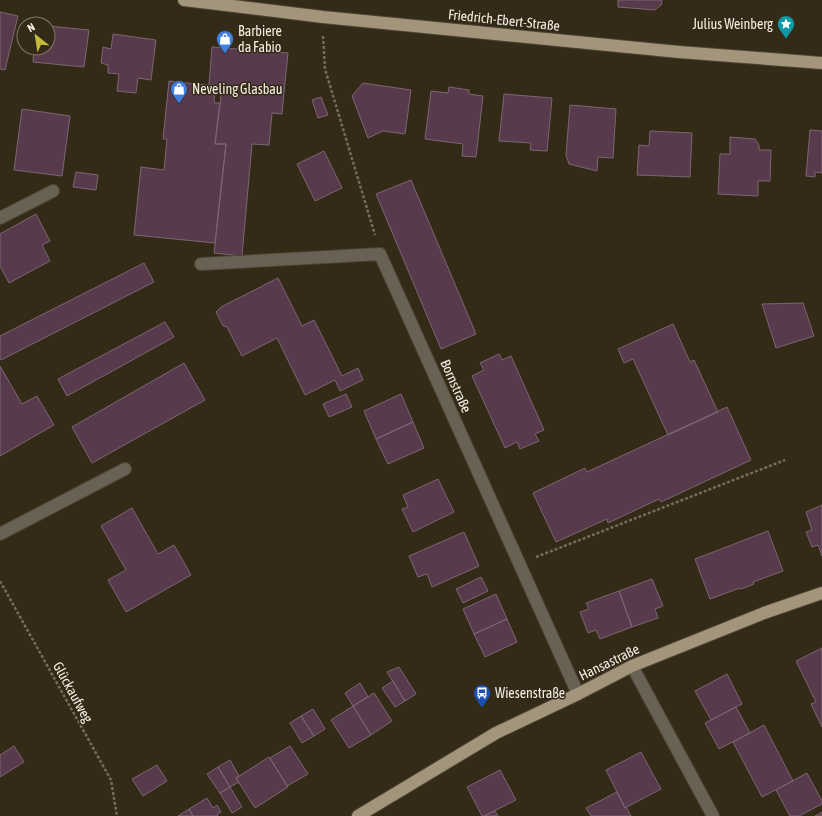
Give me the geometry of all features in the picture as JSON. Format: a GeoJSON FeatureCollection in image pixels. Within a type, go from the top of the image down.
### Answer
{"type":"FeatureCollection","features":[{"type":"Feature","properties":{"kind":"main road","name":"Friedrich-Ebert-Straße"},"geometry":{"type":"LineString","coordinates":[[184,0],[323,17],[671,51],[822,63]]}},
{"type":"Feature","properties":{"kind":"main road","name":"Hansastraße"},"geometry":{"type":"LineString","coordinates":[[358,816],[496,732],[578,694],[632,666],[764,613],[822,593]]}},
{"type":"Feature","properties":{"kind":"street"},"geometry":{"type":"LineString","coordinates":[[0,218],[52,192]]}},
{"type":"Feature","properties":{"kind":"street"},"geometry":{"type":"LineString","coordinates":[[201,264],[380,254]]}},
{"type":"Feature","properties":{"kind":"street","name":"Bornstraße"},"geometry":{"type":"LineString","coordinates":[[380,254],[578,694]]}},
{"type":"Feature","properties":{"kind":"street"},"geometry":{"type":"LineString","coordinates":[[0,534],[125,469]]}},
{"type":"Feature","properties":{"kind":"street"},"geometry":{"type":"LineString","coordinates":[[632,666],[713,816]]}},
{"type":"Feature","properties":{"kind":"path"},"geometry":{"type":"LineString","coordinates":[[323,17],[325,69],[380,254]]}},
{"type":"Feature","properties":{"kind":"path"},"geometry":{"type":"LineString","coordinates":[[520,563],[785,460]]}},
{"type":"Feature","properties":{"kind":"path","name":"Glückaufweg"},"geometry":{"type":"LineString","coordinates":[[0,581],[111,780],[117,816]]}},
{"type":"Feature","properties":{"kind":"building"},"geometry":{"type":"Polygon","coordinates":[[[618,0],[662,0],[661,5],[655,10],[618,7],[618,0]]]}},
{"type":"Feature","properties":{"kind":"building"},"geometry":{"type":"Polygon","coordinates":[[[0,12],[18,16],[16,16],[16,24],[5,70],[0,69],[0,12]]]}},
{"type":"Feature","properties":{"kind":"building"},"geometry":{"type":"Polygon","coordinates":[[[56,27],[89,30],[84,67],[33,62],[33,56],[56,56],[56,27]]]}},
{"type":"Feature","properties":{"kind":"building"},"geometry":{"type":"Polygon","coordinates":[[[113,34],[156,40],[151,80],[138,78],[136,93],[117,91],[119,74],[108,73],[108,65],[101,63],[103,47],[111,49],[113,34]]]}},
{"type":"Feature","properties":{"kind":"building"},"geometry":{"type":"Polygon","coordinates":[[[212,47],[288,53],[284,92],[209,85],[212,47]]]}},
{"type":"Feature","properties":{"kind":"building"},"geometry":{"type":"Polygon","coordinates":[[[169,81],[215,86],[214,103],[220,103],[215,144],[226,144],[215,243],[134,235],[141,167],[164,170],[167,139],[163,139],[169,81]]]}},
{"type":"Feature","properties":{"kind":"building"},"geometry":{"type":"Polygon","coordinates":[[[363,83],[411,90],[405,134],[383,131],[368,138],[352,96],[363,83]]]}},
{"type":"Feature","properties":{"kind":"building"},"geometry":{"type":"Polygon","coordinates":[[[222,87],[284,92],[282,114],[272,113],[269,145],[252,144],[242,256],[214,253],[226,144],[215,144],[222,87]]]}},
{"type":"Feature","properties":{"kind":"building"},"geometry":{"type":"Polygon","coordinates":[[[449,87],[469,90],[469,94],[483,96],[476,157],[462,156],[463,144],[425,139],[431,91],[448,93],[449,87]]]}},
{"type":"Feature","properties":{"kind":"building"},"geometry":{"type":"Polygon","coordinates":[[[504,94],[552,98],[547,151],[530,150],[531,143],[499,141],[504,94]]]}},
{"type":"Feature","properties":{"kind":"building"},"geometry":{"type":"Polygon","coordinates":[[[321,97],[328,115],[318,118],[312,100],[321,97]]]}},
{"type":"Feature","properties":{"kind":"building"},"geometry":{"type":"Polygon","coordinates":[[[570,105],[616,109],[613,158],[598,157],[597,171],[569,164],[566,155],[570,105]]]}},
{"type":"Feature","properties":{"kind":"building"},"geometry":{"type":"Polygon","coordinates":[[[22,109],[70,116],[62,176],[14,170],[22,109]]]}},
{"type":"Feature","properties":{"kind":"building"},"geometry":{"type":"Polygon","coordinates":[[[810,130],[822,131],[822,173],[815,172],[815,177],[806,176],[810,130]]]}},
{"type":"Feature","properties":{"kind":"building"},"geometry":{"type":"Polygon","coordinates":[[[650,131],[692,133],[690,177],[637,175],[639,145],[649,146],[650,131]]]}},
{"type":"Feature","properties":{"kind":"building"},"geometry":{"type":"Polygon","coordinates":[[[730,137],[755,139],[759,145],[759,150],[771,150],[770,181],[758,181],[758,196],[718,194],[720,154],[730,154],[730,137]]]}},
{"type":"Feature","properties":{"kind":"building"},"geometry":{"type":"Polygon","coordinates":[[[324,151],[342,188],[315,201],[297,164],[324,151]]]}},
{"type":"Feature","properties":{"kind":"building"},"geometry":{"type":"Polygon","coordinates":[[[76,172],[98,175],[96,190],[73,187],[76,172]]]}},
{"type":"Feature","properties":{"kind":"building"},"geometry":{"type":"Polygon","coordinates":[[[411,180],[476,334],[441,349],[376,194],[411,180]]]}},
{"type":"Feature","properties":{"kind":"building"},"geometry":{"type":"Polygon","coordinates":[[[36,214],[50,241],[42,245],[50,261],[9,283],[0,266],[0,234],[36,214]]]}},
{"type":"Feature","properties":{"kind":"building"},"geometry":{"type":"Polygon","coordinates":[[[144,263],[154,282],[1,360],[0,336],[144,263]]]}},
{"type":"Feature","properties":{"kind":"building"},"geometry":{"type":"Polygon","coordinates":[[[278,278],[302,326],[314,320],[342,376],[358,368],[363,380],[340,391],[335,380],[305,395],[277,338],[242,356],[227,327],[223,326],[216,312],[221,307],[278,278]]]}},
{"type":"Feature","properties":{"kind":"building"},"geometry":{"type":"Polygon","coordinates":[[[803,303],[814,336],[776,348],[762,304],[803,303]]]}},
{"type":"Feature","properties":{"kind":"building"},"geometry":{"type":"Polygon","coordinates":[[[165,322],[174,337],[67,396],[58,379],[165,322]]]}},
{"type":"Feature","properties":{"kind":"building"},"geometry":{"type":"Polygon","coordinates":[[[673,324],[690,362],[694,360],[718,412],[668,435],[633,359],[624,363],[618,349],[673,324]]]}},
{"type":"Feature","properties":{"kind":"building"},"geometry":{"type":"Polygon","coordinates":[[[499,354],[502,360],[511,356],[544,430],[535,434],[539,441],[520,449],[517,442],[505,448],[472,376],[484,370],[480,363],[499,354]]]}},
{"type":"Feature","properties":{"kind":"building"},"geometry":{"type":"Polygon","coordinates":[[[184,363],[205,400],[92,463],[72,427],[184,363]]]}},
{"type":"Feature","properties":{"kind":"building"},"geometry":{"type":"Polygon","coordinates":[[[0,366],[22,404],[37,396],[54,425],[0,456],[0,366]]]}},
{"type":"Feature","properties":{"kind":"building"},"geometry":{"type":"Polygon","coordinates":[[[346,394],[352,407],[329,417],[323,404],[346,394]]]}},
{"type":"Feature","properties":{"kind":"building"},"geometry":{"type":"Polygon","coordinates":[[[401,394],[413,422],[376,439],[364,411],[401,394]]]}},
{"type":"Feature","properties":{"kind":"building"},"geometry":{"type":"Polygon","coordinates":[[[727,407],[751,460],[661,502],[659,499],[608,523],[607,519],[556,542],[533,493],[585,468],[587,472],[727,407]]]}},
{"type":"Feature","properties":{"kind":"building"},"geometry":{"type":"Polygon","coordinates":[[[413,422],[424,448],[388,464],[376,439],[413,422]]]}},
{"type":"Feature","properties":{"kind":"building"},"geometry":{"type":"Polygon","coordinates":[[[438,479],[454,512],[413,532],[402,509],[408,507],[403,495],[438,479]]]}},
{"type":"Feature","properties":{"kind":"building"},"geometry":{"type":"Polygon","coordinates":[[[822,505],[822,556],[818,545],[812,547],[806,532],[812,530],[806,512],[822,505]]]}},
{"type":"Feature","properties":{"kind":"building"},"geometry":{"type":"Polygon","coordinates":[[[132,508],[158,554],[174,545],[191,575],[126,612],[108,580],[126,570],[101,526],[132,508]]]}},
{"type":"Feature","properties":{"kind":"building"},"geometry":{"type":"Polygon","coordinates":[[[768,531],[783,571],[753,582],[754,584],[741,589],[740,588],[710,599],[695,559],[768,531]]]}},
{"type":"Feature","properties":{"kind":"building"},"geometry":{"type":"Polygon","coordinates":[[[464,532],[479,566],[432,587],[427,574],[418,577],[409,556],[464,532]]]}},
{"type":"Feature","properties":{"kind":"building"},"geometry":{"type":"Polygon","coordinates":[[[481,577],[488,591],[463,603],[456,589],[481,577]]]}},
{"type":"Feature","properties":{"kind":"building"},"geometry":{"type":"Polygon","coordinates":[[[652,579],[663,606],[655,609],[658,618],[632,627],[619,591],[652,579]]]}},
{"type":"Feature","properties":{"kind":"building"},"geometry":{"type":"Polygon","coordinates":[[[619,591],[632,627],[600,639],[596,630],[588,633],[580,612],[589,609],[586,603],[619,591]]]}},
{"type":"Feature","properties":{"kind":"building"},"geometry":{"type":"Polygon","coordinates":[[[496,594],[507,619],[474,634],[463,609],[496,594]]]}},
{"type":"Feature","properties":{"kind":"building"},"geometry":{"type":"Polygon","coordinates":[[[507,619],[517,642],[485,657],[474,634],[507,619]]]}},
{"type":"Feature","properties":{"kind":"building"},"geometry":{"type":"Polygon","coordinates":[[[822,648],[822,727],[811,704],[816,702],[796,661],[822,648]]]}},
{"type":"Feature","properties":{"kind":"building"},"geometry":{"type":"Polygon","coordinates":[[[399,667],[416,694],[405,701],[387,672],[399,667]]]}},
{"type":"Feature","properties":{"kind":"building"},"geometry":{"type":"Polygon","coordinates":[[[727,674],[742,704],[711,720],[695,691],[727,674]]]}},
{"type":"Feature","properties":{"kind":"building"},"geometry":{"type":"Polygon","coordinates":[[[393,681],[405,701],[395,707],[382,688],[393,681]]]}},
{"type":"Feature","properties":{"kind":"building"},"geometry":{"type":"Polygon","coordinates":[[[360,683],[368,697],[353,706],[345,693],[360,683]]]}},
{"type":"Feature","properties":{"kind":"building"},"geometry":{"type":"Polygon","coordinates":[[[374,693],[392,721],[371,735],[353,706],[374,693]]]}},
{"type":"Feature","properties":{"kind":"building"},"geometry":{"type":"Polygon","coordinates":[[[353,706],[371,735],[349,748],[331,720],[353,706]]]}},
{"type":"Feature","properties":{"kind":"building"},"geometry":{"type":"Polygon","coordinates":[[[736,707],[750,733],[719,749],[705,723],[736,707]]]}},
{"type":"Feature","properties":{"kind":"building"},"geometry":{"type":"Polygon","coordinates":[[[313,709],[325,729],[314,736],[301,716],[313,709]]]}},
{"type":"Feature","properties":{"kind":"building"},"geometry":{"type":"Polygon","coordinates":[[[301,716],[314,736],[302,743],[290,723],[301,716]]]}},
{"type":"Feature","properties":{"kind":"building"},"geometry":{"type":"Polygon","coordinates":[[[764,725],[793,781],[762,797],[733,742],[764,725]]]}},
{"type":"Feature","properties":{"kind":"building"},"geometry":{"type":"Polygon","coordinates":[[[14,746],[24,762],[0,777],[0,755],[14,746]]]}},
{"type":"Feature","properties":{"kind":"building"},"geometry":{"type":"Polygon","coordinates":[[[290,746],[308,774],[287,786],[270,758],[290,746]]]}},
{"type":"Feature","properties":{"kind":"building"},"geometry":{"type":"Polygon","coordinates":[[[641,752],[661,789],[625,808],[606,770],[641,752]]]}},
{"type":"Feature","properties":{"kind":"building"},"geometry":{"type":"Polygon","coordinates":[[[269,757],[288,787],[255,808],[236,778],[269,757]]]}},
{"type":"Feature","properties":{"kind":"building"},"geometry":{"type":"Polygon","coordinates":[[[230,760],[239,776],[236,778],[239,782],[230,787],[218,767],[230,760]]]}},
{"type":"Feature","properties":{"kind":"building"},"geometry":{"type":"Polygon","coordinates":[[[157,765],[167,781],[143,796],[132,779],[157,765]]]}},
{"type":"Feature","properties":{"kind":"building"},"geometry":{"type":"Polygon","coordinates":[[[218,767],[230,787],[220,793],[207,774],[218,767]]]}},
{"type":"Feature","properties":{"kind":"building"},"geometry":{"type":"Polygon","coordinates":[[[500,770],[516,800],[482,816],[467,787],[500,770]]]}},
{"type":"Feature","properties":{"kind":"building"},"geometry":{"type":"Polygon","coordinates":[[[807,773],[822,801],[822,804],[799,816],[790,816],[776,790],[807,773]]]}},
{"type":"Feature","properties":{"kind":"building"},"geometry":{"type":"Polygon","coordinates":[[[230,787],[242,807],[232,813],[220,793],[230,787]]]}},
{"type":"Feature","properties":{"kind":"building"},"geometry":{"type":"Polygon","coordinates":[[[617,792],[631,816],[591,816],[586,808],[617,792]]]}},
{"type":"Feature","properties":{"kind":"building"},"geometry":{"type":"Polygon","coordinates":[[[207,798],[213,808],[217,805],[221,812],[217,814],[218,816],[193,816],[189,809],[207,798]]]}},
{"type":"Feature","properties":{"kind":"building"},"geometry":{"type":"Polygon","coordinates":[[[189,809],[193,816],[178,816],[189,809]]]}},
{"type":"Feature","properties":{"kind":"building"},"geometry":{"type":"Polygon","coordinates":[[[495,811],[498,816],[484,816],[495,811]]]}},
{"type":"Feature","properties":{"kind":"building"},"geometry":{"type":"Polygon","coordinates":[[[822,812],[822,816],[815,816],[822,812]]]}},
{"type":"Feature","properties":{"kind":"place","name":"Julius Weinberg"},"geometry":{"type":"Point","coordinates":[786,39]}},
{"type":"Feature","properties":{"kind":"place","name":"Barbiere da Fabio"},"geometry":{"type":"Point","coordinates":[225,54]}},
{"type":"Feature","properties":{"kind":"place","name":"Neveling Glasbau"},"geometry":{"type":"Point","coordinates":[179,104]}},
{"type":"Feature","properties":{"kind":"place","name":"Wiesenstraße"},"geometry":{"type":"Point","coordinates":[482,708]}}]}
